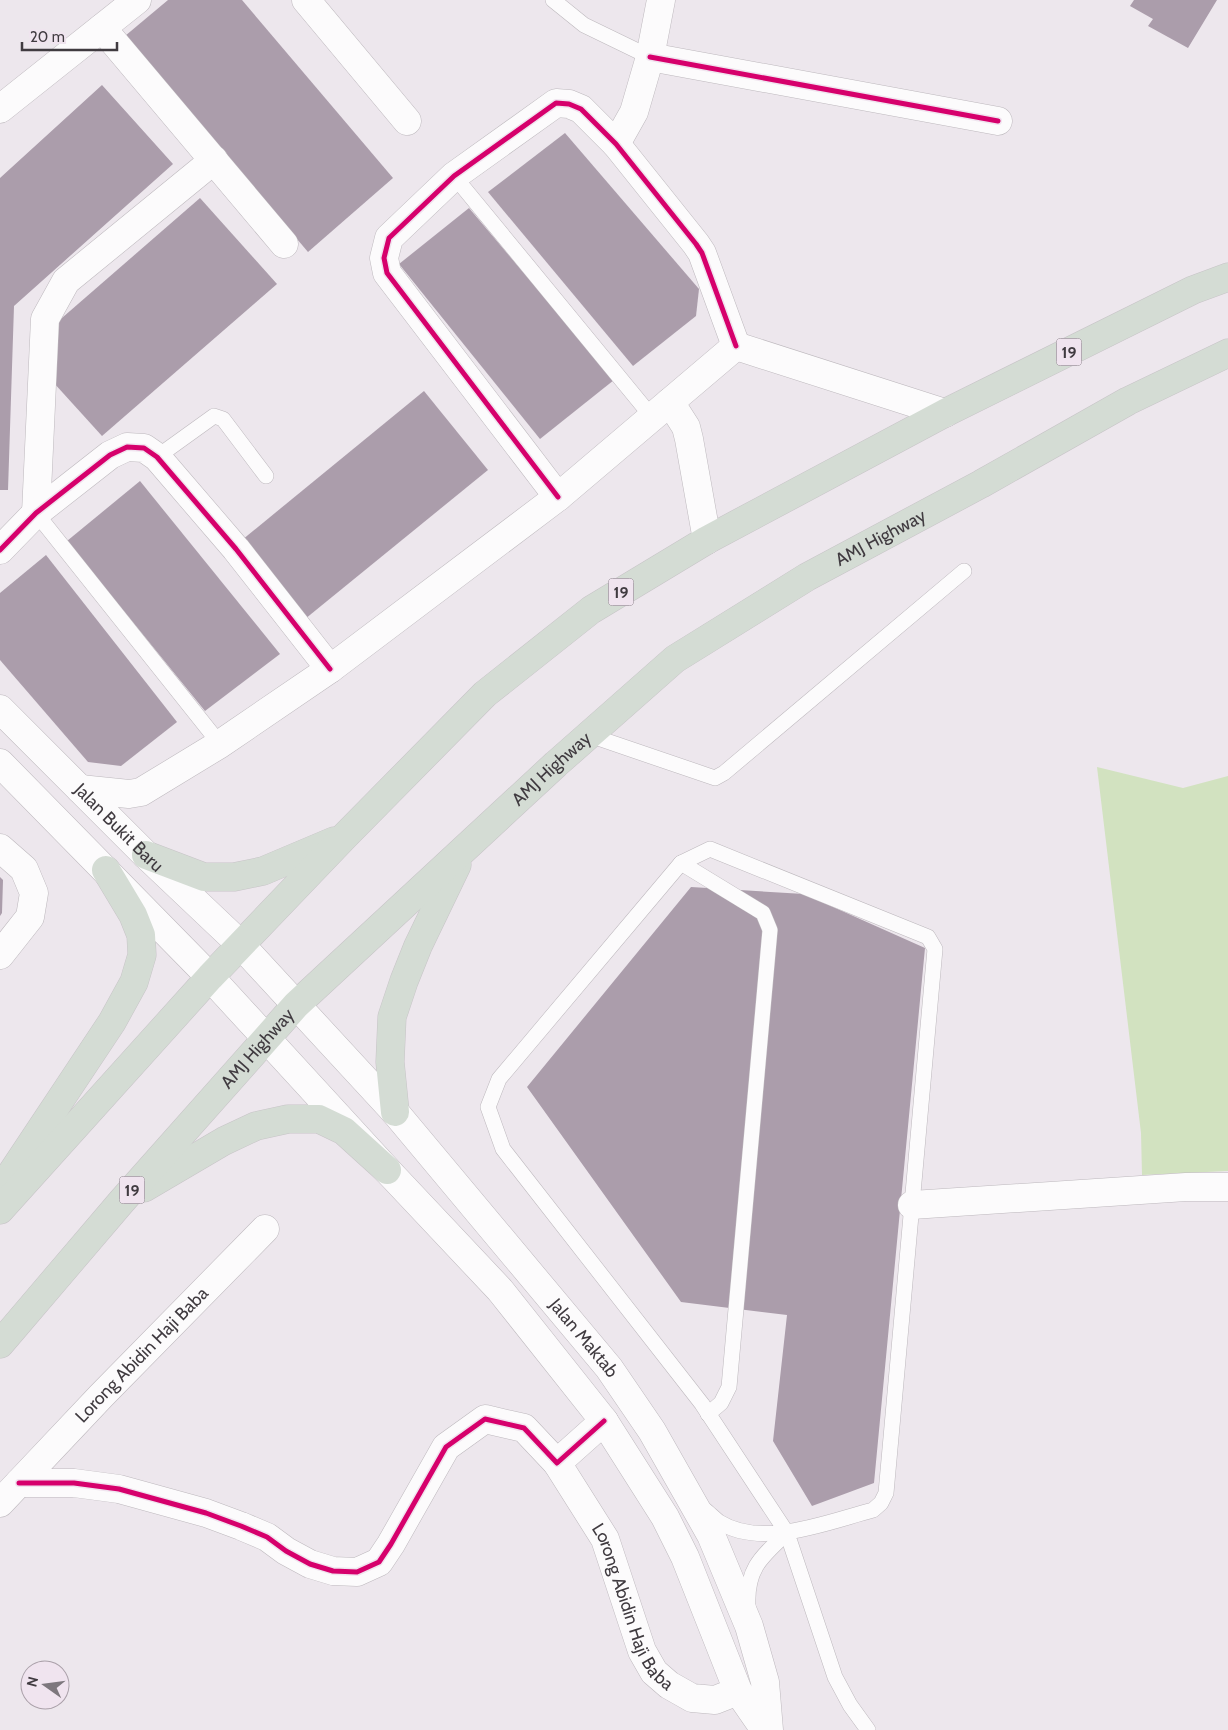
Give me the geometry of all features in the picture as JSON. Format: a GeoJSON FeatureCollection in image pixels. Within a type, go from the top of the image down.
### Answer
{"type":"FeatureCollection","features":[{"type":"Feature","properties":{"kind":"highway","name":"19"},"geometry":{"type":"LineString","coordinates":[[0,1210],[240,944],[344,837],[485,694],[590,610],[707,540],[945,413],[1194,290],[1228,277]]}},
{"type":"Feature","properties":{"kind":"highway","name":"AMJ Highway"},"geometry":{"type":"LineString","coordinates":[[0,1344],[122,1201],[296,1005],[589,735],[675,659],[807,577],[981,484],[1128,401],[1228,353]]}},
{"type":"Feature","properties":{"kind":"highway"},"geometry":{"type":"LineString","coordinates":[[146,855],[204,877],[234,877],[264,871],[344,837]]}},
{"type":"Feature","properties":{"kind":"highway"},"geometry":{"type":"LineString","coordinates":[[395,1112],[390,1062],[392,1017],[418,946],[465,850]]}},
{"type":"Feature","properties":{"kind":"highway"},"geometry":{"type":"LineString","coordinates":[[0,1190],[112,1022],[134,982],[142,955],[141,936],[132,915],[106,870]]}},
{"type":"Feature","properties":{"kind":"highway"},"geometry":{"type":"LineString","coordinates":[[122,1201],[224,1142],[256,1126],[288,1119],[319,1119],[344,1131],[387,1170]]}},
{"type":"Feature","properties":{"kind":"street"},"geometry":{"type":"LineString","coordinates":[[0,109],[136,0]]}},
{"type":"Feature","properties":{"kind":"street"},"geometry":{"type":"LineString","coordinates":[[306,0],[407,121]]}},
{"type":"Feature","properties":{"kind":"street"},"geometry":{"type":"LineString","coordinates":[[616,144],[634,112],[650,57],[660,0]]}},
{"type":"Feature","properties":{"kind":"street"},"geometry":{"type":"LineString","coordinates":[[102,28],[284,244]]}},
{"type":"Feature","properties":{"kind":"street"},"geometry":{"type":"LineString","coordinates":[[650,57],[998,121]]}},
{"type":"Feature","properties":{"kind":"street"},"geometry":{"type":"LineString","coordinates":[[558,497],[387,273],[384,258],[389,238],[454,176],[556,103],[569,104],[581,109],[616,144],[702,253],[736,346]]}},
{"type":"Feature","properties":{"kind":"street"},"geometry":{"type":"LineString","coordinates":[[36,514],[45,319],[66,281],[214,160]]}},
{"type":"Feature","properties":{"kind":"street"},"geometry":{"type":"LineString","coordinates":[[80,789],[129,794],[141,792],[220,744],[330,669],[558,497],[736,346]]}},
{"type":"Feature","properties":{"kind":"street"},"geometry":{"type":"LineString","coordinates":[[736,346],[945,413]]}},
{"type":"Feature","properties":{"kind":"street"},"geometry":{"type":"LineString","coordinates":[[661,409],[686,427],[707,540]]}},
{"type":"Feature","properties":{"kind":"street"},"geometry":{"type":"LineString","coordinates":[[0,550],[36,514],[110,455],[127,447],[144,448],[157,457],[236,549],[330,669]]}},
{"type":"Feature","properties":{"kind":"street","name":"Jalan Bukit Baru"},"geometry":{"type":"LineString","coordinates":[[0,709],[146,855],[240,944],[296,1005]]}},
{"type":"Feature","properties":{"kind":"street"},"geometry":{"type":"LineString","coordinates":[[0,763],[210,977]]}},
{"type":"Feature","properties":{"kind":"street"},"geometry":{"type":"LineString","coordinates":[[0,848],[24,869],[34,893],[30,917],[0,955]]}},
{"type":"Feature","properties":{"kind":"street","name":"Jalan Maktab"},"geometry":{"type":"LineString","coordinates":[[210,977],[500,1290],[604,1421],[665,1517],[685,1557],[738,1691],[765,1730]]}},
{"type":"Feature","properties":{"kind":"street","name":"Jalan Maktab"},"geometry":{"type":"LineString","coordinates":[[296,1005],[395,1112],[609,1368],[652,1431],[711,1535],[748,1626],[765,1682],[769,1730]]}},
{"type":"Feature","properties":{"kind":"street"},"geometry":{"type":"LineString","coordinates":[[912,1205],[1186,1187],[1228,1187]]}},
{"type":"Feature","properties":{"kind":"street","name":"Lorong Abidin Haji Baba"},"geometry":{"type":"LineString","coordinates":[[0,1503],[101,1396],[266,1229]]}},
{"type":"Feature","properties":{"kind":"street","name":"Lorong Abidin Haji Baba"},"geometry":{"type":"LineString","coordinates":[[19,1483],[74,1483],[119,1489],[206,1513],[241,1526],[267,1537],[286,1551],[310,1564],[333,1571],[357,1572],[379,1562],[446,1447],[485,1419],[524,1428],[557,1463],[605,1539],[642,1651],[654,1672],[670,1685],[692,1698],[715,1700],[738,1691]]}},
{"type":"Feature","properties":{"kind":"street"},"geometry":{"type":"LineString","coordinates":[[557,1463],[604,1421]]}},
{"type":"Feature","properties":{"kind":"lane"},"geometry":{"type":"LineString","coordinates":[[553,0],[584,25],[650,57]]}},
{"type":"Feature","properties":{"kind":"lane"},"geometry":{"type":"LineString","coordinates":[[454,176],[661,409]]}},
{"type":"Feature","properties":{"kind":"lane"},"geometry":{"type":"LineString","coordinates":[[157,457],[214,416],[223,419],[266,476]]}},
{"type":"Feature","properties":{"kind":"lane"},"geometry":{"type":"LineString","coordinates":[[36,514],[220,744]]}},
{"type":"Feature","properties":{"kind":"lane"},"geometry":{"type":"LineString","coordinates":[[589,735],[715,778],[724,773],[964,571]]}},
{"type":"Feature","properties":{"kind":"lane"},"geometry":{"type":"LineString","coordinates":[[690,1496],[719,1522],[743,1531],[787,1533],[872,1510],[882,1503],[886,1493],[935,948],[928,937],[710,850],[681,864],[498,1079],[488,1107],[503,1149],[708,1414],[787,1533],[835,1677],[850,1705],[868,1730]]}},
{"type":"Feature","properties":{"kind":"lane"},"geometry":{"type":"LineString","coordinates":[[681,864],[763,913],[770,930],[729,1386],[722,1403],[708,1414]]}},
{"type":"Feature","properties":{"kind":"lane"},"geometry":{"type":"LineString","coordinates":[[748,1626],[747,1592],[752,1571],[765,1553],[787,1533]]}},
{"type":"Feature","properties":{"kind":"green space"},"geometry":{"type":"Polygon","coordinates":[[[1097,767],[1183,788],[1228,776],[1228,1171],[1142,1175],[1141,1133],[1097,767]]]}},
{"type":"Feature","properties":{"kind":"building"},"geometry":{"type":"Polygon","coordinates":[[[168,0],[242,0],[393,178],[308,252],[125,36],[168,0]]]}},
{"type":"Feature","properties":{"kind":"building"},"geometry":{"type":"Polygon","coordinates":[[[1134,0],[1217,0],[1188,48],[1148,26],[1153,19],[1130,6],[1134,0]]]}},
{"type":"Feature","properties":{"kind":"building"},"geometry":{"type":"Polygon","coordinates":[[[102,85],[173,164],[14,306],[8,490],[0,490],[0,178],[102,85]]]}},
{"type":"Feature","properties":{"kind":"building"},"geometry":{"type":"Polygon","coordinates":[[[565,133],[699,289],[696,316],[633,366],[488,192],[565,133]]]}},
{"type":"Feature","properties":{"kind":"building"},"geometry":{"type":"Polygon","coordinates":[[[200,198],[277,284],[102,436],[53,382],[55,324],[200,198]]]}},
{"type":"Feature","properties":{"kind":"building"},"geometry":{"type":"Polygon","coordinates":[[[469,208],[614,380],[540,439],[399,264],[469,208]]]}},
{"type":"Feature","properties":{"kind":"building"},"geometry":{"type":"Polygon","coordinates":[[[424,391],[488,470],[305,619],[242,540],[424,391]]]}},
{"type":"Feature","properties":{"kind":"building"},"geometry":{"type":"Polygon","coordinates":[[[140,481],[280,654],[205,711],[67,541],[140,481]]]}},
{"type":"Feature","properties":{"kind":"building"},"geometry":{"type":"Polygon","coordinates":[[[46,555],[177,722],[121,766],[88,762],[0,660],[0,593],[46,555]]]}},
{"type":"Feature","properties":{"kind":"building"},"geometry":{"type":"Polygon","coordinates":[[[0,877],[3,880],[2,913],[0,916],[0,877]]]}},
{"type":"Feature","properties":{"kind":"building"},"geometry":{"type":"Polygon","coordinates":[[[691,887],[804,894],[925,948],[874,1483],[812,1506],[773,1441],[787,1315],[681,1302],[527,1087],[691,887]]]}},
{"type":"Feature","properties":{"kind":"cycle path"},"geometry":{"type":"LineString","coordinates":[[650,57],[998,121]]}},
{"type":"Feature","properties":{"kind":"cycle path"},"geometry":{"type":"LineString","coordinates":[[558,497],[387,273],[384,258],[389,238],[454,176],[556,103],[569,104],[581,109],[616,144],[702,253],[736,346]]}},
{"type":"Feature","properties":{"kind":"cycle path"},"geometry":{"type":"LineString","coordinates":[[0,550],[36,513],[110,455],[127,447],[144,448],[157,457],[236,549],[330,669]]}},
{"type":"Feature","properties":{"kind":"cycle path"},"geometry":{"type":"LineString","coordinates":[[19,1483],[74,1483],[119,1489],[206,1513],[241,1526],[267,1537],[286,1551],[310,1564],[333,1571],[357,1572],[379,1562],[446,1447],[485,1419],[524,1428],[557,1463],[604,1421]]}}]}
